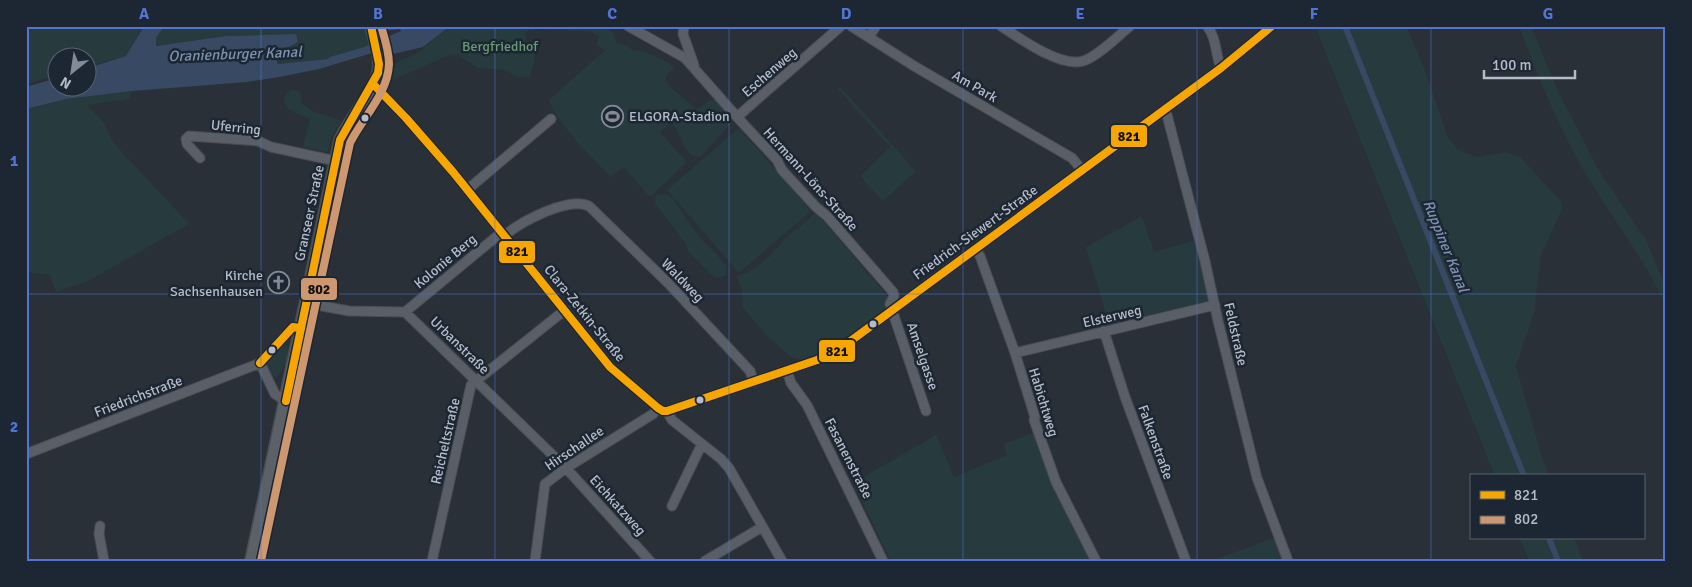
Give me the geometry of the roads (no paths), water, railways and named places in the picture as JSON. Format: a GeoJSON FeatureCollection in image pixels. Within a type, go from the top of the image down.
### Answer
{"type":"FeatureCollection","features":[{"type":"Feature","properties":{"kind":"main road","name":"Granseer Straße"},"geometry":{"type":"LineString","coordinates":[[251,561],[336,161],[344,132],[374,84],[378,70],[377,53],[371,26]]}},
{"type":"Feature","properties":{"kind":"street","name":"Hermann-Löns-Straße"},"geometry":{"type":"LineString","coordinates":[[628,26],[679,53],[695,70],[885,282],[894,296],[890,304],[892,311]]}},
{"type":"Feature","properties":{"kind":"street","name":"Hermann-Löns-Straße"},"geometry":{"type":"LineString","coordinates":[[684,26],[683,34],[695,70]]}},
{"type":"Feature","properties":{"kind":"street","name":"Eschenweg"},"geometry":{"type":"LineString","coordinates":[[737,117],[841,26]]}},
{"type":"Feature","properties":{"kind":"street","name":"Am Park"},"geometry":{"type":"LineString","coordinates":[[852,26],[914,66],[1072,158],[1082,170]]}},
{"type":"Feature","properties":{"kind":"street"},"geometry":{"type":"LineString","coordinates":[[869,37],[876,26]]}},
{"type":"Feature","properties":{"kind":"street"},"geometry":{"type":"LineString","coordinates":[[1001,26],[1058,59],[1075,62],[1083,61],[1096,54],[1130,26]]}},
{"type":"Feature","properties":{"kind":"street"},"geometry":{"type":"LineString","coordinates":[[1208,26],[1213,34],[1216,56],[1221,68]]}},
{"type":"Feature","properties":{"kind":"street","name":"Friedrich-Siewert-Straße"},"geometry":{"type":"LineString","coordinates":[[667,411],[817,360],[837,351],[1221,68],[1272,26]]}},
{"type":"Feature","properties":{"kind":"street","name":"Clara-Zetkin-Straße"},"geometry":{"type":"LineString","coordinates":[[374,84],[406,118],[503,233],[610,367],[658,408],[667,411]]}},
{"type":"Feature","properties":{"kind":"street","name":"Feldstraße"},"geometry":{"type":"LineString","coordinates":[[1164,110],[1167,115],[1257,478],[1288,561]]}},
{"type":"Feature","properties":{"kind":"street"},"geometry":{"type":"LineString","coordinates":[[467,190],[551,119]]}},
{"type":"Feature","properties":{"kind":"street","name":"Uferring"},"geometry":{"type":"LineString","coordinates":[[200,158],[187,144],[186,139],[189,136],[258,142],[272,147],[336,161]]}},
{"type":"Feature","properties":{"kind":"street","name":"Kolonie Berg"},"geometry":{"type":"LineString","coordinates":[[405,312],[503,233],[571,203],[580,202],[586,204]]}},
{"type":"Feature","properties":{"kind":"street","name":"Waldweg"},"geometry":{"type":"LineString","coordinates":[[586,204],[593,208],[668,284],[750,371],[754,382]]}},
{"type":"Feature","properties":{"kind":"street","name":"Habichtweg"},"geometry":{"type":"LineString","coordinates":[[974,249],[980,256],[1015,353],[1035,417],[1034,420],[1056,482],[1096,561]]}},
{"type":"Feature","properties":{"kind":"street"},"geometry":{"type":"LineString","coordinates":[[306,303],[349,312],[405,312]]}},
{"type":"Feature","properties":{"kind":"street","name":"Elsterweg"},"geometry":{"type":"LineString","coordinates":[[1015,353],[1215,305]]}},
{"type":"Feature","properties":{"kind":"street","name":"Reicheltstraße"},"geometry":{"type":"LineString","coordinates":[[432,561],[472,385],[565,310]]}},
{"type":"Feature","properties":{"kind":"street","name":"Amselgasse"},"geometry":{"type":"LineString","coordinates":[[892,311],[926,411]]}},
{"type":"Feature","properties":{"kind":"street","name":"Urbanstraße"},"geometry":{"type":"LineString","coordinates":[[405,312],[566,468]]}},
{"type":"Feature","properties":{"kind":"street","name":"Friedrichstraße"},"geometry":{"type":"LineString","coordinates":[[26,454],[260,363],[293,327],[301,328]]}},
{"type":"Feature","properties":{"kind":"street","name":"Falkenstraße"},"geometry":{"type":"LineString","coordinates":[[1104,331],[1125,396],[1186,561]]}},
{"type":"Feature","properties":{"kind":"street"},"geometry":{"type":"LineString","coordinates":[[260,363],[275,394],[286,401]]}},
{"type":"Feature","properties":{"kind":"street","name":"Fasanenstraße"},"geometry":{"type":"LineString","coordinates":[[786,370],[791,383],[807,405],[883,561]]}},
{"type":"Feature","properties":{"kind":"street","name":"Hirschallee"},"geometry":{"type":"LineString","coordinates":[[535,561],[545,484],[566,468],[653,414],[658,408]]}},
{"type":"Feature","properties":{"kind":"street"},"geometry":{"type":"LineString","coordinates":[[667,411],[672,420],[729,468],[782,561]]}},
{"type":"Feature","properties":{"kind":"street"},"geometry":{"type":"LineString","coordinates":[[672,506],[699,450],[703,446]]}},
{"type":"Feature","properties":{"kind":"street","name":"Eichkatzweg"},"geometry":{"type":"LineString","coordinates":[[566,468],[650,561]]}},
{"type":"Feature","properties":{"kind":"street"},"geometry":{"type":"LineString","coordinates":[[100,526],[99,534],[104,561]]}},
{"type":"Feature","properties":{"kind":"street"},"geometry":{"type":"LineString","coordinates":[[705,561],[762,527]]}},
{"type":"Feature","properties":{"kind":"water","name":"Oranienburger Kanal"},"geometry":{"type":"Polygon","coordinates":[[[144,26],[164,26],[156,38],[156,46],[226,36],[296,34],[298,42],[274,55],[278,64],[328,59],[364,47],[401,31],[400,29],[384,31],[385,26],[450,26],[423,47],[393,54],[382,50],[319,69],[279,77],[247,82],[98,95],[98,65],[126,56],[144,26]]]}},
{"type":"Feature","properties":{"kind":"water"},"geometry":{"type":"Polygon","coordinates":[[[48,81],[48,98],[74,98],[26,109],[26,87],[48,81]]]}},
{"type":"Feature","properties":{"kind":"waterway","name":"Ruppiner Kanal"},"geometry":{"type":"LineString","coordinates":[[1345,26],[1523,474]]}},
{"type":"Feature","properties":{"kind":"waterway","name":"Ruppiner Kanal"},"geometry":{"type":"LineString","coordinates":[[1550,540],[1558,561]]}},
{"type":"Feature","properties":{"kind":"place","name":"ELGORA-Stadion"},"geometry":{"type":"Point","coordinates":[613,116]}},
{"type":"Feature","properties":{"kind":"place","name":"Kirche Sachsenhausen"},"geometry":{"type":"Point","coordinates":[279,283]}},
{"type":"Feature","properties":{"kind":"park label","name":"Bergfriedhof"},"geometry":{"type":"Point","coordinates":[500,46]}}]}
